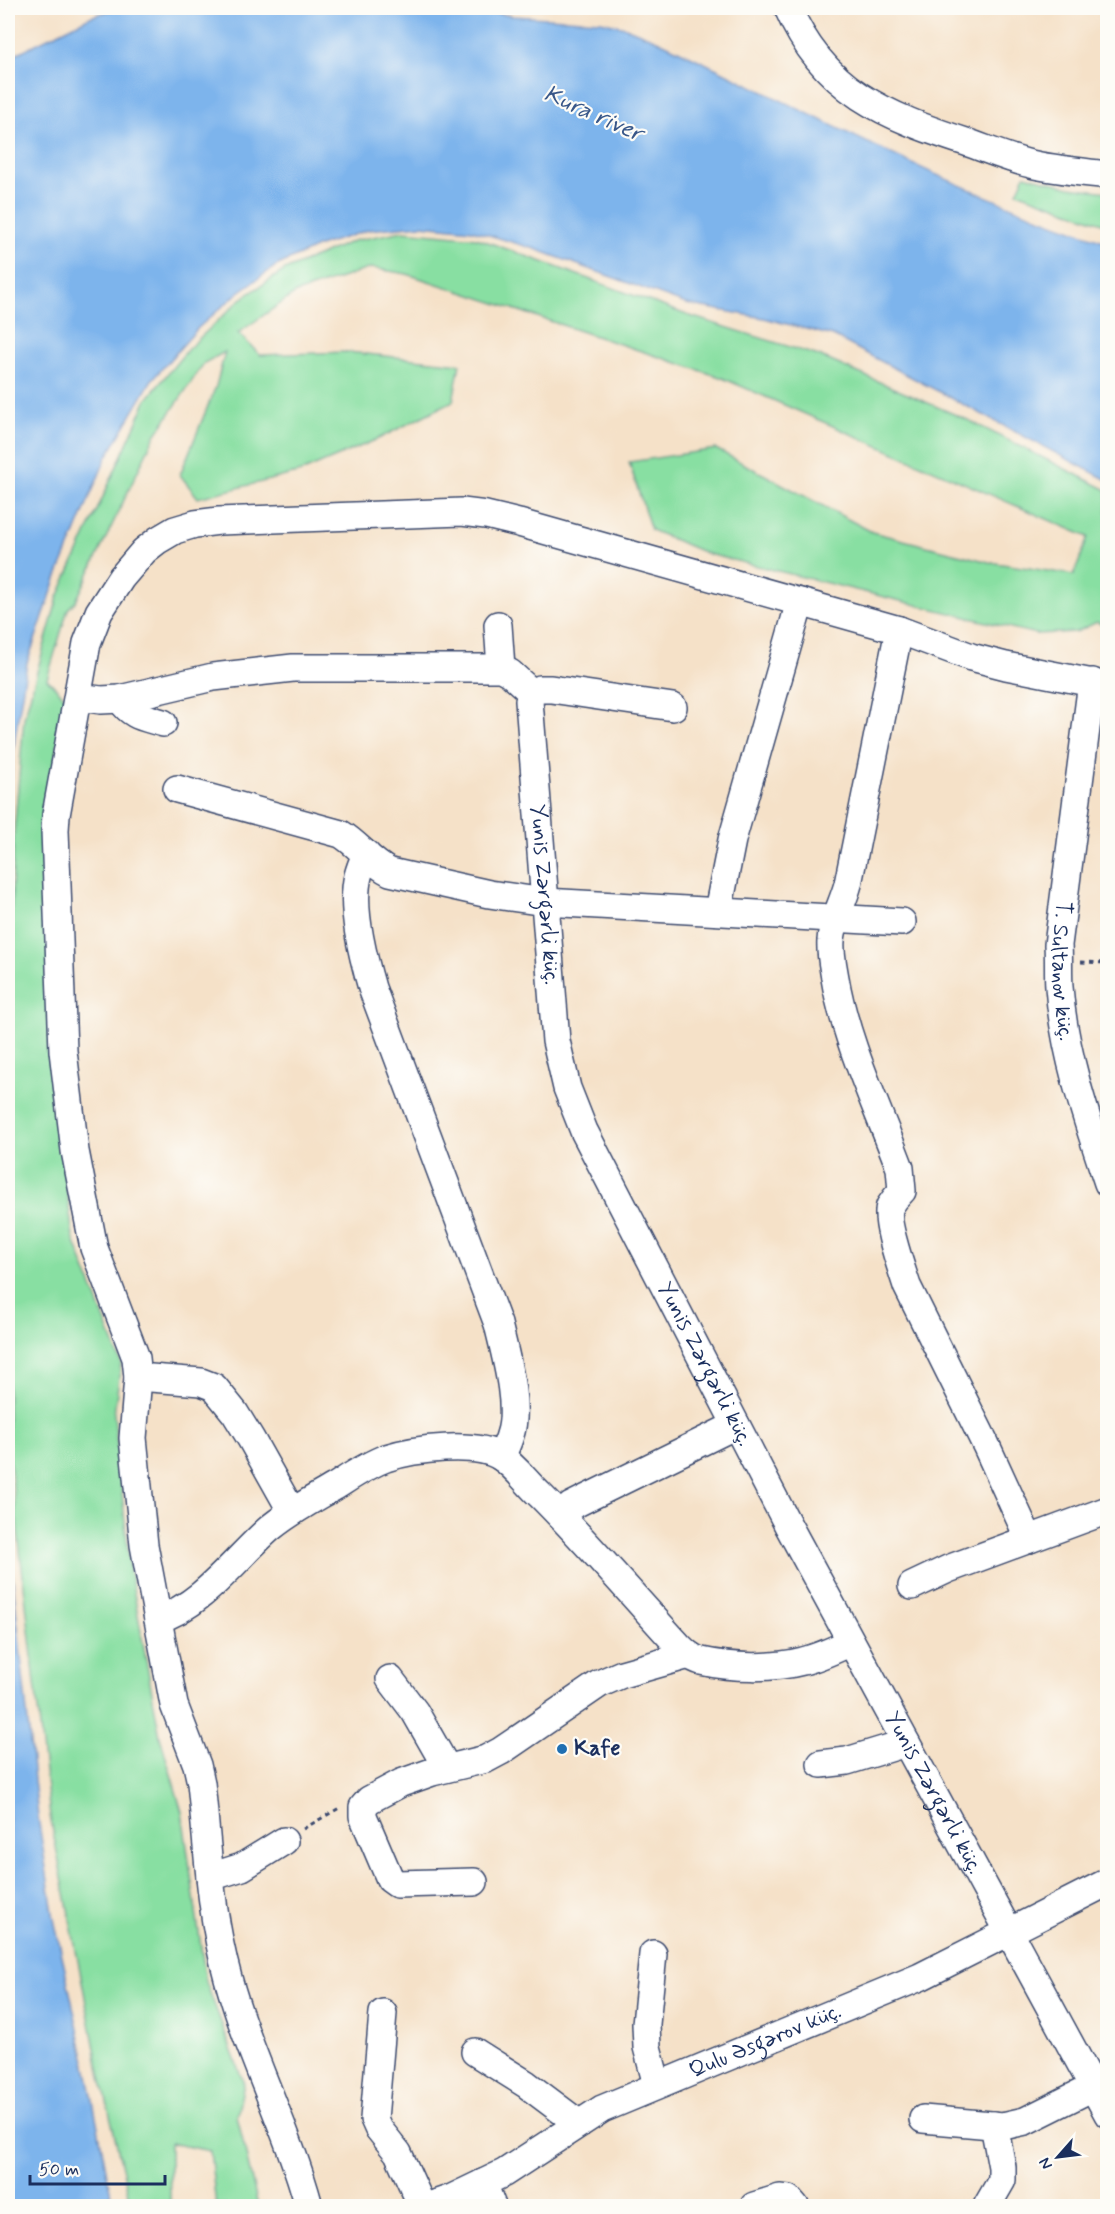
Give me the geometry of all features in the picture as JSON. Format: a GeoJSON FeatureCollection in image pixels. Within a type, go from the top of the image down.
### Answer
{"type":"FeatureCollection","features":[{"type":"Feature","properties":{"kind":"street"},"geometry":{"type":"LineString","coordinates":[[789,8],[813,53],[831,73],[870,104],[915,126],[1034,165],[1107,175]]}},
{"type":"Feature","properties":{"kind":"street"},"geometry":{"type":"LineString","coordinates":[[309,2206],[228,1979],[218,1933],[210,1877],[201,1782],[197,1765],[174,1705],[144,1545],[133,1438],[138,1377],[136,1358],[94,1248],[75,1150],[63,1052],[55,830],[87,642],[99,612],[121,578],[144,551],[175,530],[195,524],[219,521],[462,512],[486,515],[899,630],[971,657],[1100,684]]}},
{"type":"Feature","properties":{"kind":"street"},"geometry":{"type":"LineString","coordinates":[[718,910],[732,840],[800,602]]}},
{"type":"Feature","properties":{"kind":"street"},"geometry":{"type":"LineString","coordinates":[[498,625],[501,668]]}},
{"type":"Feature","properties":{"kind":"street"},"geometry":{"type":"LineString","coordinates":[[899,630],[848,884],[830,944],[839,1000],[851,1040],[903,1180],[902,1191],[891,1205],[888,1214],[907,1286],[986,1445],[1029,1539]]}},
{"type":"Feature","properties":{"kind":"street"},"geometry":{"type":"LineString","coordinates":[[78,697],[120,699],[213,677],[273,670],[501,668],[532,693],[540,689],[551,689],[673,707]]}},
{"type":"Feature","properties":{"kind":"street","name":"T. Sultanov küç."},"geometry":{"type":"LineString","coordinates":[[1100,684],[1058,945],[1059,988],[1071,1058],[1107,1183]]}},
{"type":"Feature","properties":{"kind":"street","name":"Yunis Zərgərli küç."},"geometry":{"type":"LineString","coordinates":[[532,693],[529,701],[529,721],[556,1041],[567,1088],[584,1131],[736,1425],[1107,2114]]}},
{"type":"Feature","properties":{"kind":"street"},"geometry":{"type":"LineString","coordinates":[[120,699],[128,711],[163,723]]}},
{"type":"Feature","properties":{"kind":"street"},"geometry":{"type":"LineString","coordinates":[[177,789],[342,834],[354,842],[380,867],[390,872],[489,894],[544,902],[902,922]]}},
{"type":"Feature","properties":{"kind":"street"},"geometry":{"type":"LineString","coordinates":[[366,854],[358,878],[356,895],[360,931],[372,988],[498,1324],[508,1365],[513,1411],[511,1434],[501,1457]]}},
{"type":"Feature","properties":{"kind":"street"},"geometry":{"type":"LineString","coordinates":[[138,1377],[201,1382],[214,1387],[252,1439],[292,1512]]}},
{"type":"Feature","properties":{"kind":"street"},"geometry":{"type":"LineString","coordinates":[[561,1516],[571,1506],[736,1425]]}},
{"type":"Feature","properties":{"kind":"street"},"geometry":{"type":"LineString","coordinates":[[158,1619],[174,1614],[191,1603],[270,1528],[292,1512],[385,1458],[466,1446],[482,1449],[501,1457],[561,1516],[689,1655],[700,1660],[753,1667],[781,1665],[806,1661],[852,1642]]}},
{"type":"Feature","properties":{"kind":"street"},"geometry":{"type":"LineString","coordinates":[[912,1586],[948,1569],[1107,1510]]}},
{"type":"Feature","properties":{"kind":"street"},"geometry":{"type":"LineString","coordinates":[[474,1882],[397,1884],[390,1879],[363,1816],[363,1807],[369,1800],[401,1783],[447,1768],[486,1759],[599,1684],[622,1674],[689,1655]]}},
{"type":"Feature","properties":{"kind":"street"},"geometry":{"type":"LineString","coordinates":[[390,1679],[423,1726],[447,1768]]}},
{"type":"Feature","properties":{"kind":"street"},"geometry":{"type":"LineString","coordinates":[[821,1764],[847,1761],[906,1743]]}},
{"type":"Feature","properties":{"kind":"street"},"geometry":{"type":"LineString","coordinates":[[210,1877],[242,1867],[284,1841]]}},
{"type":"Feature","properties":{"kind":"street","name":"Qulu Əsgərov küç."},"geometry":{"type":"LineString","coordinates":[[429,2206],[488,2195],[518,2164],[578,2122],[602,2109],[920,1977],[1107,1882]]}},
{"type":"Feature","properties":{"kind":"street"},"geometry":{"type":"LineString","coordinates":[[653,1954],[646,2024],[647,2047],[657,2085]]}},
{"type":"Feature","properties":{"kind":"street"},"geometry":{"type":"LineString","coordinates":[[383,2013],[375,2119],[378,2128],[398,2153],[422,2206]]}},
{"type":"Feature","properties":{"kind":"street"},"geometry":{"type":"LineString","coordinates":[[475,2052],[526,2084],[578,2122]]}},
{"type":"Feature","properties":{"kind":"street"},"geometry":{"type":"LineString","coordinates":[[923,2119],[1003,2126],[1025,2121],[1093,2087]]}},
{"type":"Feature","properties":{"kind":"street"},"geometry":{"type":"LineString","coordinates":[[987,2206],[1002,2180],[994,2126]]}},
{"type":"Feature","properties":{"kind":"street"},"geometry":{"type":"LineString","coordinates":[[754,2206],[789,2199],[795,2206]]}},
{"type":"Feature","properties":{"kind":"path"},"geometry":{"type":"LineString","coordinates":[[1059,962],[1107,963]]}},
{"type":"Feature","properties":{"kind":"path"},"geometry":{"type":"LineString","coordinates":[[284,1841],[340,1807],[351,1804],[363,1807]]}},
{"type":"Feature","properties":{"kind":"green space"},"geometry":{"type":"Polygon","coordinates":[[[1025,175],[1070,187],[1107,192],[1107,225],[1017,192],[1025,175]]]}},
{"type":"Feature","properties":{"kind":"green space"},"geometry":{"type":"Polygon","coordinates":[[[403,231],[477,238],[687,315],[819,356],[970,421],[1107,490],[1107,628],[1097,622],[1076,632],[1036,634],[708,554],[651,530],[629,462],[716,449],[872,532],[989,562],[1074,575],[1088,537],[720,377],[407,274],[371,268],[296,293],[238,333],[260,355],[348,352],[460,364],[453,401],[380,438],[301,472],[198,498],[180,475],[216,386],[225,352],[204,363],[154,437],[76,601],[68,609],[47,679],[66,698],[42,832],[64,1170],[73,1237],[121,1363],[114,1414],[130,1571],[160,1737],[182,1812],[206,1982],[244,2084],[237,2116],[258,2206],[216,2206],[210,2151],[170,2143],[170,2206],[131,2206],[97,2059],[50,1816],[8,1444],[8,1013],[14,833],[24,718],[58,597],[147,399],[188,349],[241,299],[285,270],[353,241],[403,231]]]}},
{"type":"Feature","properties":{"kind":"water","name":"Kura river"},"geometry":{"type":"Polygon","coordinates":[[[118,8],[472,8],[512,16],[601,21],[625,27],[657,40],[879,148],[992,199],[1107,242],[1107,480],[833,336],[764,318],[686,304],[532,248],[472,230],[421,225],[368,230],[319,246],[276,266],[239,292],[198,328],[151,381],[106,458],[56,579],[27,663],[15,738],[8,805],[8,58],[90,17],[118,8]]]}},
{"type":"Feature","properties":{"kind":"water"},"geometry":{"type":"Polygon","coordinates":[[[8,1534],[38,1817],[54,1919],[89,2080],[113,2206],[8,2206],[8,1534]]]}},
{"type":"Feature","properties":{"kind":"place","name":"Kafe"},"geometry":{"type":"Point","coordinates":[562,1749]}}]}
